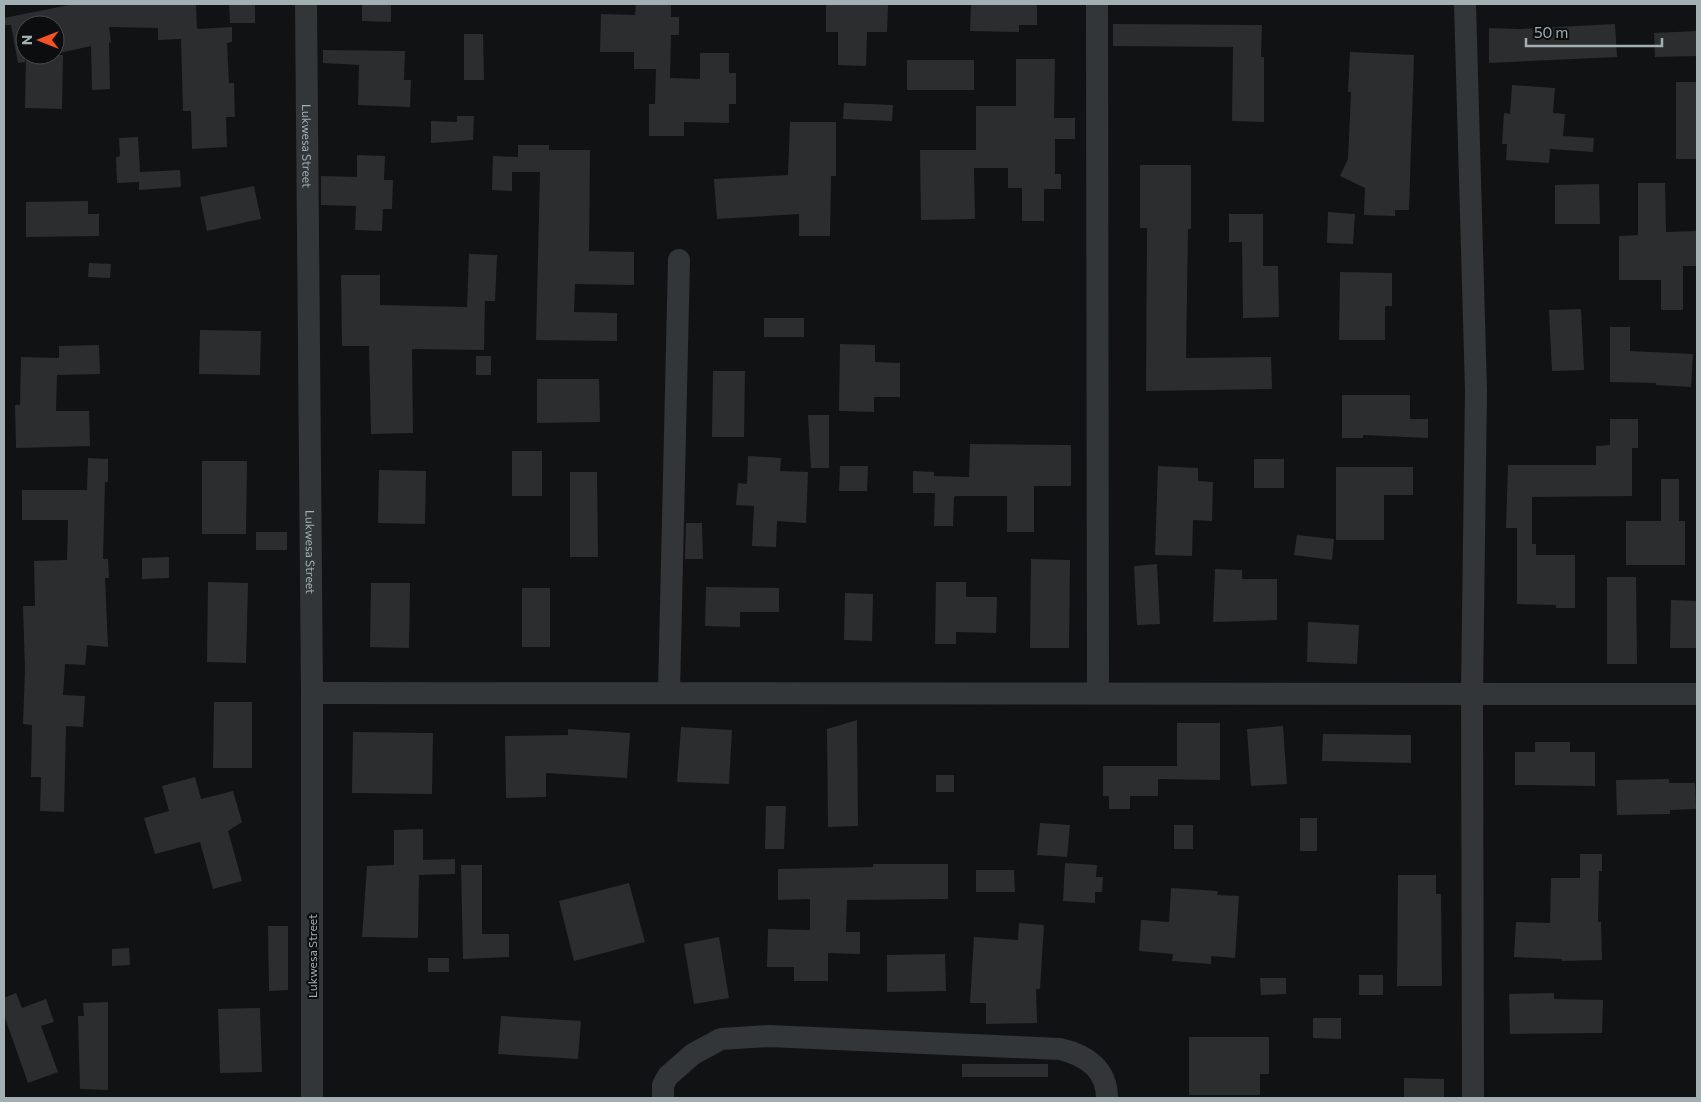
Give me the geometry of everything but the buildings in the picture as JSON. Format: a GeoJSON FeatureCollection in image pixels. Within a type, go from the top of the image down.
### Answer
{"type":"FeatureCollection","features":[{"type":"Feature","properties":{"kind":"street","name":"Lukwesa Street"},"geometry":{"type":"LineString","coordinates":[[306,4],[312,693],[312,1098]]}},
{"type":"Feature","properties":{"kind":"street"},"geometry":{"type":"LineString","coordinates":[[1097,4],[1098,692]]}},
{"type":"Feature","properties":{"kind":"street"},"geometry":{"type":"LineString","coordinates":[[1465,4],[1476,390],[1472,692],[1473,1098]]}},
{"type":"Feature","properties":{"kind":"street"},"geometry":{"type":"LineString","coordinates":[[669,692],[679,260]]}},
{"type":"Feature","properties":{"kind":"street"},"geometry":{"type":"LineString","coordinates":[[312,693],[1472,692],[1697,694]]}},
{"type":"Feature","properties":{"kind":"street"},"geometry":{"type":"LineString","coordinates":[[663,1098],[663,1086],[668,1076],[693,1054],[721,1039],[769,1036],[1060,1049],[1078,1053],[1090,1061],[1101,1074],[1107,1086],[1107,1098]]}}]}
